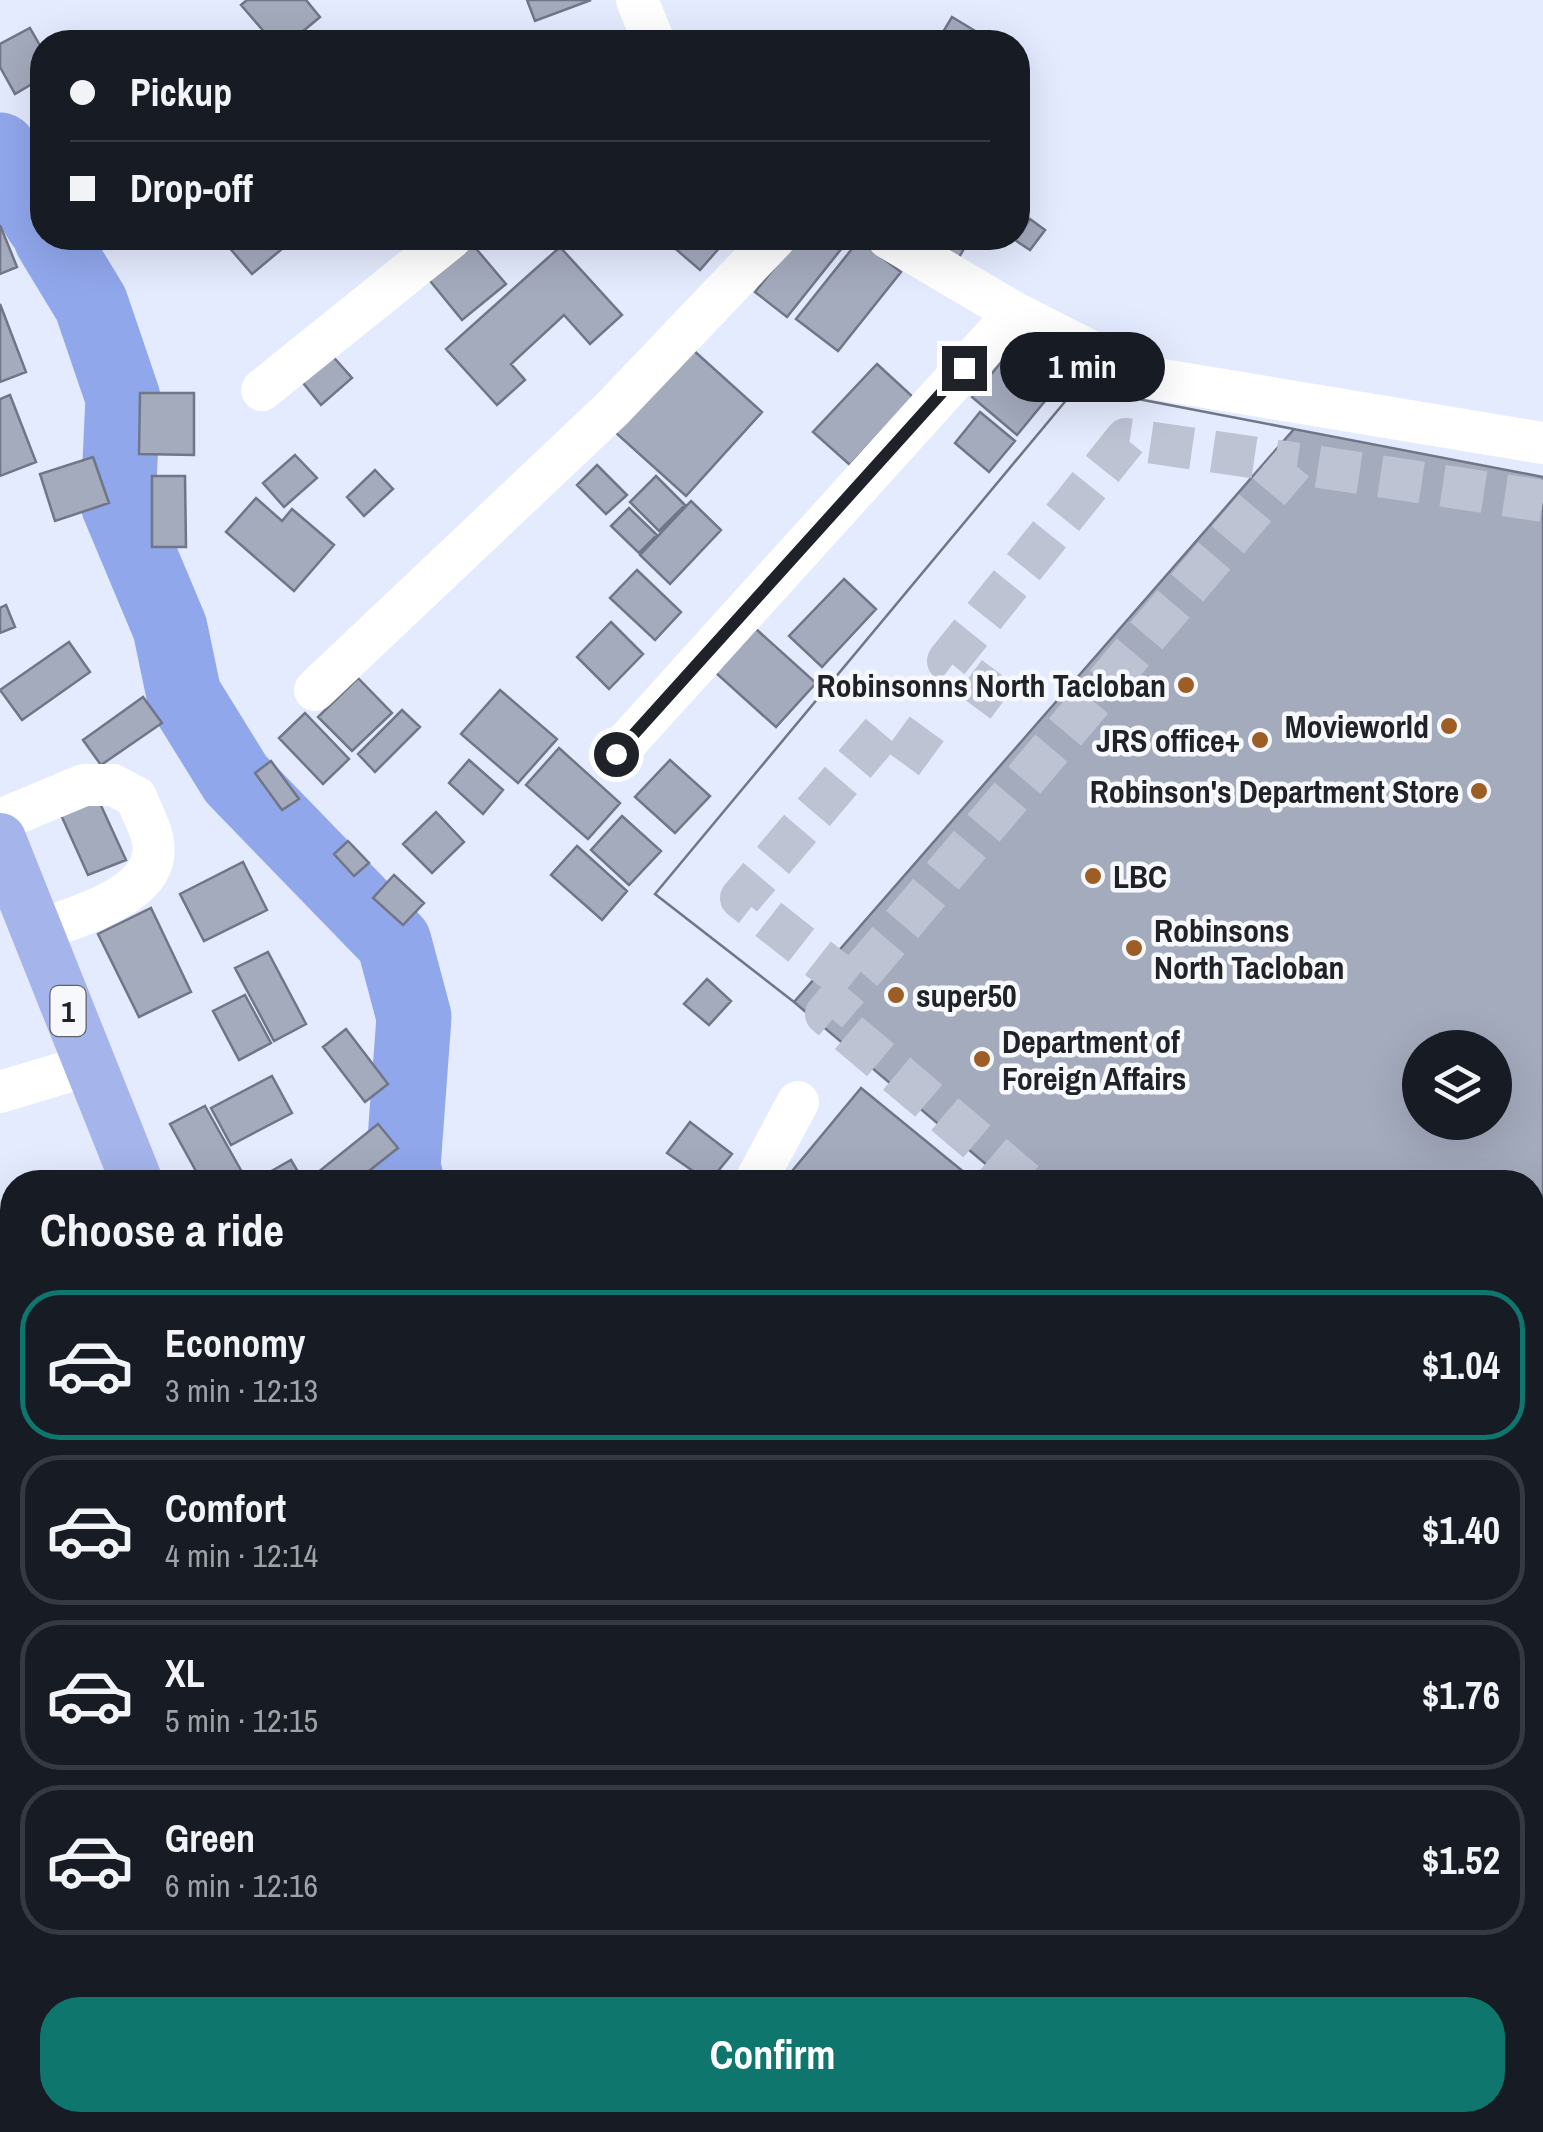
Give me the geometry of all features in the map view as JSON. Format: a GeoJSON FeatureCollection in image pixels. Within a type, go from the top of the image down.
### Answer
{"type":"FeatureCollection","features":[{"type":"Feature","properties":{"kind":"main road","name":"1"},"geometry":{"type":"LineString","coordinates":[[0,839],[132,1170]]}},
{"type":"Feature","properties":{"kind":"street"},"geometry":{"type":"LineString","coordinates":[[637,0],[649,30]]}},
{"type":"Feature","properties":{"kind":"street"},"geometry":{"type":"LineString","coordinates":[[262,390],[436,250]]}},
{"type":"Feature","properties":{"kind":"street"},"geometry":{"type":"LineString","coordinates":[[315,690],[612,409],[764,250]]}},
{"type":"Feature","properties":{"kind":"street"},"geometry":{"type":"LineString","coordinates":[[909,250],[1015,312],[1139,376],[1543,443]]}},
{"type":"Feature","properties":{"kind":"street"},"geometry":{"type":"LineString","coordinates":[[616,754],[1015,312]]}},
{"type":"Feature","properties":{"kind":"street"},"geometry":{"type":"LineString","coordinates":[[0,820],[84,786],[113,785],[136,797],[154,844],[149,869],[130,893],[37,932]]}},
{"type":"Feature","properties":{"kind":"street"},"geometry":{"type":"LineString","coordinates":[[0,1092],[90,1065]]}},
{"type":"Feature","properties":{"kind":"street"},"geometry":{"type":"LineString","coordinates":[[762,1170],[798,1102]]}},
{"type":"Feature","properties":{"kind":"building"},"geometry":{"type":"Polygon","coordinates":[[[247,0],[306,0],[320,17],[304,30],[263,30],[241,5],[247,0]]]}},
{"type":"Feature","properties":{"kind":"building"},"geometry":{"type":"Polygon","coordinates":[[[527,0],[591,0],[535,21],[527,0]]]}},
{"type":"Feature","properties":{"kind":"building"},"geometry":{"type":"Polygon","coordinates":[[[952,17],[973,30],[944,30],[952,17]]]}},
{"type":"Feature","properties":{"kind":"building"},"geometry":{"type":"Polygon","coordinates":[[[31,30],[30,85],[15,94],[0,67],[0,44],[31,30]]]}},
{"type":"Feature","properties":{"kind":"building"},"geometry":{"type":"Polygon","coordinates":[[[1030,219],[1045,230],[1030,250],[1030,219]]]}},
{"type":"Feature","properties":{"kind":"building"},"geometry":{"type":"Polygon","coordinates":[[[0,225],[17,267],[0,274],[0,225]]]}},
{"type":"Feature","properties":{"kind":"building"},"geometry":{"type":"Polygon","coordinates":[[[231,250],[281,250],[252,274],[231,250]]]}},
{"type":"Feature","properties":{"kind":"building"},"geometry":{"type":"Polygon","coordinates":[[[451,250],[477,250],[506,284],[462,320],[422,271],[451,250]]]}},
{"type":"Feature","properties":{"kind":"building"},"geometry":{"type":"Polygon","coordinates":[[[557,250],[563,250],[622,315],[590,344],[564,315],[511,364],[525,380],[497,405],[446,349],[557,250]]]}},
{"type":"Feature","properties":{"kind":"building"},"geometry":{"type":"Polygon","coordinates":[[[677,250],[718,250],[700,270],[677,250]]]}},
{"type":"Feature","properties":{"kind":"building"},"geometry":{"type":"Polygon","coordinates":[[[788,250],[840,250],[787,317],[755,292],[788,250]]]}},
{"type":"Feature","properties":{"kind":"building"},"geometry":{"type":"Polygon","coordinates":[[[851,250],[872,250],[901,272],[838,351],[796,319],[851,250]]]}},
{"type":"Feature","properties":{"kind":"building"},"geometry":{"type":"Polygon","coordinates":[[[940,250],[963,250],[957,261],[940,250]]]}},
{"type":"Feature","properties":{"kind":"building"},"geometry":{"type":"Polygon","coordinates":[[[0,304],[26,372],[0,382],[0,304]]]}},
{"type":"Feature","properties":{"kind":"building"},"geometry":{"type":"Polygon","coordinates":[[[1024,335],[1069,372],[1017,435],[972,397],[1024,335]]]}},
{"type":"Feature","properties":{"kind":"building"},"geometry":{"type":"Polygon","coordinates":[[[692,349],[762,412],[686,496],[616,433],[692,349]]]}},
{"type":"Feature","properties":{"kind":"building"},"geometry":{"type":"Polygon","coordinates":[[[329,352],[352,378],[321,405],[299,378],[329,352]]]}},
{"type":"Feature","properties":{"kind":"building"},"geometry":{"type":"Polygon","coordinates":[[[877,364],[913,397],[850,465],[813,432],[877,364]]]}},
{"type":"Feature","properties":{"kind":"building","name":"Robinsons North Tacloban"},"geometry":{"type":"Polygon","coordinates":[[[1083,380],[1112,394],[1543,477],[1543,1170],[993,1170],[794,1002],[655,894],[1083,380]]]}},
{"type":"Feature","properties":{"kind":"building"},"geometry":{"type":"Polygon","coordinates":[[[1083,380],[1112,394],[1294,429],[794,1002],[655,894],[1083,380]]]}},
{"type":"Feature","properties":{"kind":"building"},"geometry":{"type":"Polygon","coordinates":[[[140,393],[194,393],[194,455],[139,454],[140,393]]]}},
{"type":"Feature","properties":{"kind":"building"},"geometry":{"type":"Polygon","coordinates":[[[10,395],[36,462],[0,476],[0,399],[10,395]]]}},
{"type":"Feature","properties":{"kind":"building"},"geometry":{"type":"Polygon","coordinates":[[[980,412],[1015,441],[989,472],[955,443],[980,412]]]}},
{"type":"Feature","properties":{"kind":"building"},"geometry":{"type":"Polygon","coordinates":[[[295,455],[317,478],[284,507],[263,483],[295,455]]]}},
{"type":"Feature","properties":{"kind":"building"},"geometry":{"type":"Polygon","coordinates":[[[93,457],[109,503],[55,521],[40,474],[93,457]]]}},
{"type":"Feature","properties":{"kind":"building"},"geometry":{"type":"Polygon","coordinates":[[[597,465],[627,495],[606,514],[577,485],[597,465]]]}},
{"type":"Feature","properties":{"kind":"building"},"geometry":{"type":"Polygon","coordinates":[[[375,470],[393,489],[364,516],[347,497],[375,470]]]}},
{"type":"Feature","properties":{"kind":"building"},"geometry":{"type":"Polygon","coordinates":[[[152,476],[185,476],[186,547],[152,547],[152,476]]]}},
{"type":"Feature","properties":{"kind":"building"},"geometry":{"type":"Polygon","coordinates":[[[656,476],[685,505],[659,531],[630,502],[656,476]]]}},
{"type":"Feature","properties":{"kind":"building"},"geometry":{"type":"Polygon","coordinates":[[[256,498],[282,521],[292,509],[334,545],[294,591],[226,532],[256,498]]]}},
{"type":"Feature","properties":{"kind":"building"},"geometry":{"type":"Polygon","coordinates":[[[691,501],[721,530],[670,584],[640,555],[691,501]]]}},
{"type":"Feature","properties":{"kind":"building"},"geometry":{"type":"Polygon","coordinates":[[[629,508],[657,535],[639,553],[611,526],[629,508]]]}},
{"type":"Feature","properties":{"kind":"building"},"geometry":{"type":"Polygon","coordinates":[[[637,570],[681,612],[655,640],[610,598],[637,570]]]}},
{"type":"Feature","properties":{"kind":"building"},"geometry":{"type":"Polygon","coordinates":[[[844,579],[876,609],[822,667],[789,636],[844,579]]]}},
{"type":"Feature","properties":{"kind":"building"},"geometry":{"type":"Polygon","coordinates":[[[6,605],[15,627],[0,633],[0,608],[6,605]]]}},
{"type":"Feature","properties":{"kind":"building"},"geometry":{"type":"Polygon","coordinates":[[[611,622],[643,654],[609,689],[577,657],[611,622]]]}},
{"type":"Feature","properties":{"kind":"building"},"geometry":{"type":"Polygon","coordinates":[[[756,629],[816,683],[776,727],[716,673],[756,629]]]}},
{"type":"Feature","properties":{"kind":"building"},"geometry":{"type":"Polygon","coordinates":[[[69,642],[90,672],[22,720],[0,690],[69,642]]]}},
{"type":"Feature","properties":{"kind":"building"},"geometry":{"type":"Polygon","coordinates":[[[358,678],[392,713],[352,751],[318,717],[358,678]]]}},
{"type":"Feature","properties":{"kind":"building"},"geometry":{"type":"Polygon","coordinates":[[[500,690],[557,739],[518,783],[461,734],[500,690]]]}},
{"type":"Feature","properties":{"kind":"building"},"geometry":{"type":"Polygon","coordinates":[[[143,697],[162,723],[101,765],[83,740],[143,697]]]}},
{"type":"Feature","properties":{"kind":"building"},"geometry":{"type":"Polygon","coordinates":[[[402,710],[420,727],[375,772],[358,754],[402,710]]]}},
{"type":"Feature","properties":{"kind":"building"},"geometry":{"type":"Polygon","coordinates":[[[305,713],[349,759],[323,784],[279,738],[305,713]]]}},
{"type":"Feature","properties":{"kind":"building"},"geometry":{"type":"Polygon","coordinates":[[[559,748],[620,803],[588,839],[526,785],[559,748]]]}},
{"type":"Feature","properties":{"kind":"building"},"geometry":{"type":"Polygon","coordinates":[[[469,760],[503,790],[483,814],[449,783],[469,760]]]}},
{"type":"Feature","properties":{"kind":"building"},"geometry":{"type":"Polygon","coordinates":[[[670,760],[710,796],[675,833],[635,797],[670,760]]]}},
{"type":"Feature","properties":{"kind":"building"},"geometry":{"type":"Polygon","coordinates":[[[271,761],[299,799],[282,810],[255,773],[271,761]]]}},
{"type":"Feature","properties":{"kind":"building"},"geometry":{"type":"Polygon","coordinates":[[[98,799],[126,860],[88,875],[61,815],[98,799]]]}},
{"type":"Feature","properties":{"kind":"building"},"geometry":{"type":"Polygon","coordinates":[[[436,812],[464,842],[432,873],[403,844],[436,812]]]}},
{"type":"Feature","properties":{"kind":"building"},"geometry":{"type":"Polygon","coordinates":[[[622,816],[661,851],[629,885],[591,850],[622,816]]]}},
{"type":"Feature","properties":{"kind":"building"},"geometry":{"type":"Polygon","coordinates":[[[348,841],[369,863],[354,876],[334,854],[348,841]]]}},
{"type":"Feature","properties":{"kind":"building"},"geometry":{"type":"Polygon","coordinates":[[[577,846],[627,891],[602,920],[551,875],[577,846]]]}},
{"type":"Feature","properties":{"kind":"building"},"geometry":{"type":"Polygon","coordinates":[[[243,862],[267,910],[204,941],[180,894],[243,862]]]}},
{"type":"Feature","properties":{"kind":"building"},"geometry":{"type":"Polygon","coordinates":[[[394,875],[424,903],[403,925],[373,898],[394,875]]]}},
{"type":"Feature","properties":{"kind":"building"},"geometry":{"type":"Polygon","coordinates":[[[151,908],[191,992],[139,1017],[98,934],[151,908]]]}},
{"type":"Feature","properties":{"kind":"building"},"geometry":{"type":"Polygon","coordinates":[[[268,952],[306,1024],[274,1041],[235,968],[268,952]]]}},
{"type":"Feature","properties":{"kind":"building"},"geometry":{"type":"Polygon","coordinates":[[[707,979],[731,1001],[709,1025],[684,1004],[707,979]]]}},
{"type":"Feature","properties":{"kind":"building"},"geometry":{"type":"Polygon","coordinates":[[[245,995],[271,1043],[239,1060],[213,1011],[245,995]]]}},
{"type":"Feature","properties":{"kind":"building"},"geometry":{"type":"Polygon","coordinates":[[[346,1029],[388,1084],[365,1102],[323,1047],[346,1029]]]}},
{"type":"Feature","properties":{"kind":"building"},"geometry":{"type":"Polygon","coordinates":[[[272,1076],[292,1113],[231,1145],[211,1108],[272,1076]]]}},
{"type":"Feature","properties":{"kind":"building"},"geometry":{"type":"Polygon","coordinates":[[[861,1088],[961,1170],[793,1170],[861,1088]]]}},
{"type":"Feature","properties":{"kind":"building"},"geometry":{"type":"Polygon","coordinates":[[[205,1106],[241,1170],[195,1170],[170,1124],[205,1106]]]}},
{"type":"Feature","properties":{"kind":"building"},"geometry":{"type":"Polygon","coordinates":[[[690,1122],[732,1154],[719,1170],[692,1170],[667,1153],[690,1122]]]}},
{"type":"Feature","properties":{"kind":"building"},"geometry":{"type":"Polygon","coordinates":[[[378,1124],[398,1148],[370,1170],[321,1170],[378,1124]]]}},
{"type":"Feature","properties":{"kind":"building"},"geometry":{"type":"Polygon","coordinates":[[[291,1160],[297,1170],[273,1170],[291,1160]]]}},
{"type":"Feature","properties":{"kind":"waterway"},"geometry":{"type":"LineString","coordinates":[[0,150],[30,201]]}},
{"type":"Feature","properties":{"kind":"waterway"},"geometry":{"type":"LineString","coordinates":[[58,250],[91,304],[123,398],[118,504],[170,628],[184,695],[236,779],[394,942],[414,1017],[404,1170]]}},
{"type":"Feature","properties":{"kind":"tunnel"},"geometry":{"type":"LineString","coordinates":[[1003,702],[948,661],[1126,439],[1293,463]]}},
{"type":"Feature","properties":{"kind":"tunnel"},"geometry":{"type":"LineString","coordinates":[[1011,1170],[826,1014],[1293,463],[1543,501]]}},
{"type":"Feature","properties":{"kind":"tunnel"},"geometry":{"type":"LineString","coordinates":[[851,984],[741,898],[887,726],[946,769]]}},
{"type":"Feature","properties":{"kind":"place","name":"Robinsonns North Tacloban"},"geometry":{"type":"Point","coordinates":[1186,685]}},
{"type":"Feature","properties":{"kind":"place","name":"Movieworld"},"geometry":{"type":"Point","coordinates":[1449,726]}},
{"type":"Feature","properties":{"kind":"place","name":"JRS office+"},"geometry":{"type":"Point","coordinates":[1260,740]}},
{"type":"Feature","properties":{"kind":"place","name":"Robinson's Department Store"},"geometry":{"type":"Point","coordinates":[1479,791]}},
{"type":"Feature","properties":{"kind":"place","name":"LBC"},"geometry":{"type":"Point","coordinates":[1093,876]}},
{"type":"Feature","properties":{"kind":"place","name":"Robinsons North Tacloban"},"geometry":{"type":"Point","coordinates":[1134,948]}},
{"type":"Feature","properties":{"kind":"place","name":"super50"},"geometry":{"type":"Point","coordinates":[896,995]}},
{"type":"Feature","properties":{"kind":"place","name":"Department of Foreign Affairs"},"geometry":{"type":"Point","coordinates":[982,1059]}},
{"type":"Feature","properties":{"kind":"route"},"geometry":{"type":"LineString","coordinates":[[616,754],[964,368]]}}]}
